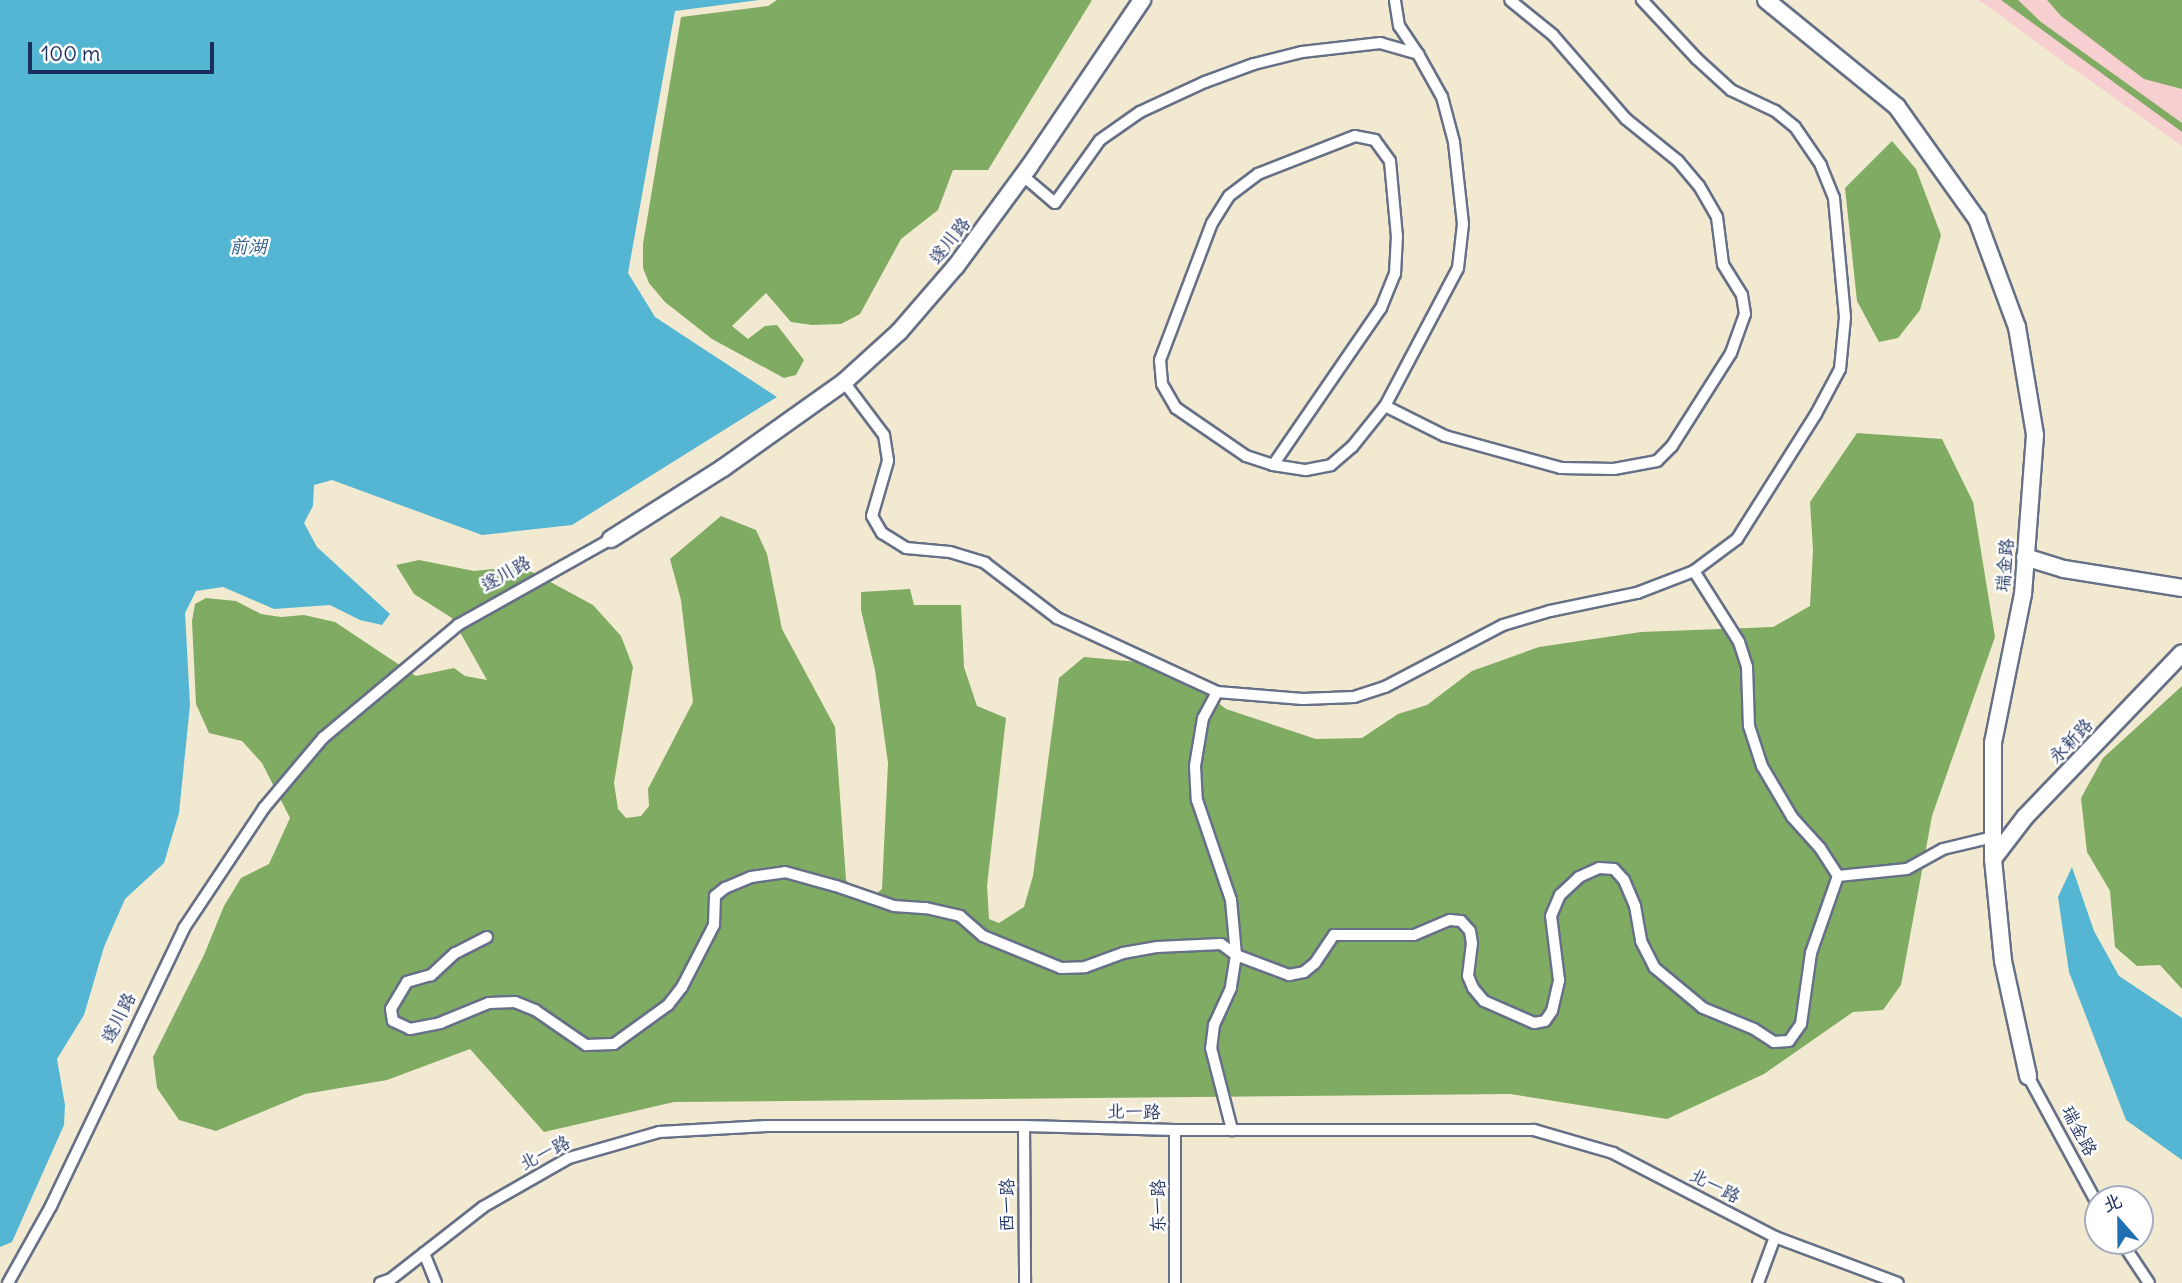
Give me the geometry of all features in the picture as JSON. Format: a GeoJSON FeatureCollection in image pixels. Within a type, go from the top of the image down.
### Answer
{"type":"FeatureCollection","features":[{"type":"Feature","properties":{"kind":"street","name":"遂川路"},"geometry":{"type":"LineString","coordinates":[[8,1283],[51,1206],[184,928],[264,808],[323,738],[458,625],[611,539],[723,468],[844,382],[899,332],[957,265],[1023,175],[1142,0]]}},
{"type":"Feature","properties":{"kind":"street"},"geometry":{"type":"LineString","coordinates":[[1273,465],[1381,308],[1395,274],[1397,237],[1390,160],[1375,139],[1355,136],[1258,174],[1229,196],[1212,223],[1160,360],[1162,384],[1177,408],[1246,456],[1273,465],[1306,470],[1331,465],[1352,447],[1385,406],[1458,268],[1463,224],[1454,142],[1442,97],[1399,26],[1395,0]]}},
{"type":"Feature","properties":{"kind":"street"},"geometry":{"type":"LineString","coordinates":[[1385,406],[1445,436],[1561,468],[1614,469],[1657,461],[1672,446],[1731,353],[1745,314],[1742,295],[1723,264],[1717,217],[1699,186],[1678,161],[1626,119],[1553,35],[1510,0]]}},
{"type":"Feature","properties":{"kind":"street"},"geometry":{"type":"LineString","coordinates":[[844,382],[884,435],[888,461],[872,516],[882,533],[906,548],[950,552],[985,563],[1057,618],[1217,692],[1303,699],[1354,697],[1385,687],[1503,625],[1550,611],[1637,593],[1693,571],[1737,539],[1816,414],[1840,369],[1845,317],[1834,198],[1821,165],[1794,127],[1775,111],[1731,90],[1697,59],[1643,0]]}},
{"type":"Feature","properties":{"kind":"street","name":"瑞金路"},"geometry":{"type":"LineString","coordinates":[[1766,0],[1897,107],[1977,219],[2017,327],[2035,435],[2022,594],[1993,743],[1993,859],[2003,961],[2028,1076],[2087,1185]]}},
{"type":"Feature","properties":{"kind":"street"},"geometry":{"type":"LineString","coordinates":[[1023,175],[1055,203],[1100,140],[1140,113],[1205,82],[1254,64],[1302,51],[1380,43],[1418,54]]}},
{"type":"Feature","properties":{"kind":"street"},"geometry":{"type":"LineString","coordinates":[[2025,557],[2064,569],[2182,588]]}},
{"type":"Feature","properties":{"kind":"street"},"geometry":{"type":"LineString","coordinates":[[1693,571],[1739,642],[1746,667],[1749,726],[1762,766],[1792,817],[1820,848],[1838,876]]}},
{"type":"Feature","properties":{"kind":"street","name":"永新路"},"geometry":{"type":"LineString","coordinates":[[1993,859],[2025,817],[2182,653]]}},
{"type":"Feature","properties":{"kind":"street"},"geometry":{"type":"LineString","coordinates":[[1217,692],[1203,718],[1195,766],[1196,800],[1231,900],[1236,955],[1231,988],[1214,1025],[1211,1048],[1232,1130]]}},
{"type":"Feature","properties":{"kind":"street"},"geometry":{"type":"LineString","coordinates":[[1838,876],[1907,869],[1943,849],[1993,837]]}},
{"type":"Feature","properties":{"kind":"street"},"geometry":{"type":"LineString","coordinates":[[487,937],[455,953],[431,975],[407,982],[391,1009],[393,1021],[410,1029],[440,1023],[489,1003],[516,1002],[535,1010],[586,1045],[614,1044],[668,1005],[682,987],[714,925],[715,896],[725,888],[751,877],[785,873],[836,886],[894,906],[926,908],[960,916],[983,936],[1061,968],[1085,967],[1123,953],[1157,947],[1221,944],[1236,955],[1289,975],[1304,972],[1315,963],[1334,935],[1414,935],[1450,920],[1461,921],[1469,931],[1472,943],[1468,976],[1473,988],[1484,1001],[1521,1020],[1534,1023],[1545,1021],[1552,1011],[1559,981],[1551,916],[1560,895],[1579,877],[1599,868],[1615,869],[1631,897],[1641,941],[1655,968],[1703,1008],[1754,1029],[1774,1042],[1789,1041],[1801,1024],[1811,953],[1838,876]]}},
{"type":"Feature","properties":{"kind":"street","name":"北一路"},"geometry":{"type":"LineString","coordinates":[[380,1283],[391,1279],[483,1207],[569,1158],[659,1132],[767,1126],[1534,1130],[1613,1153],[1775,1237],[1898,1283]]}},
{"type":"Feature","properties":{"kind":"street","name":"西一路"},"geometry":{"type":"LineString","coordinates":[[1024,1126],[1025,1283]]}},
{"type":"Feature","properties":{"kind":"street","name":"东一路"},"geometry":{"type":"LineString","coordinates":[[1175,1130],[1175,1283]]}},
{"type":"Feature","properties":{"kind":"street"},"geometry":{"type":"LineString","coordinates":[[1758,1283],[1775,1237]]}},
{"type":"Feature","properties":{"kind":"street"},"geometry":{"type":"LineString","coordinates":[[424,1254],[436,1283]]}},
{"type":"Feature","properties":{"kind":"street"},"geometry":{"type":"LineString","coordinates":[[2130,1255],[2149,1283]]}},
{"type":"Feature","properties":{"kind":"shaded area"},"geometry":{"type":"Polygon","coordinates":[[[1979,0],[2182,0],[2182,146],[2054,55],[1979,0]]]}},
{"type":"Feature","properties":{"kind":"green space"},"geometry":{"type":"Polygon","coordinates":[[[777,0],[1092,0],[988,170],[953,170],[938,210],[901,239],[860,314],[841,324],[812,325],[791,322],[766,293],[732,326],[748,339],[765,326],[777,325],[804,360],[796,375],[784,378],[712,339],[665,302],[649,283],[643,268],[643,244],[681,17],[768,6],[777,0]]]}},
{"type":"Feature","properties":{"kind":"green space"},"geometry":{"type":"Polygon","coordinates":[[[2001,0],[2018,0],[2041,22],[2182,123],[2182,132],[2001,0]]]}},
{"type":"Feature","properties":{"kind":"green space"},"geometry":{"type":"Polygon","coordinates":[[[2047,0],[2182,0],[2182,89],[2144,79],[2061,16],[2047,0]]]}},
{"type":"Feature","properties":{"kind":"green space"},"geometry":{"type":"Polygon","coordinates":[[[1892,141],[1916,169],[1941,235],[1920,310],[1898,338],[1879,342],[1857,301],[1845,188],[1892,141]]]}},
{"type":"Feature","properties":{"kind":"green space"},"geometry":{"type":"Polygon","coordinates":[[[1857,433],[1942,439],[1973,502],[1995,637],[1932,816],[1901,985],[1883,1010],[1853,1012],[1764,1074],[1667,1119],[1510,1094],[674,1102],[544,1132],[470,1049],[387,1080],[305,1094],[216,1131],[179,1120],[157,1088],[153,1057],[204,955],[224,906],[241,878],[269,864],[290,818],[262,763],[242,741],[209,733],[196,704],[192,621],[195,604],[206,598],[236,601],[261,614],[281,617],[304,615],[335,622],[416,676],[454,668],[465,676],[487,680],[452,618],[414,594],[396,565],[419,560],[474,571],[513,567],[532,572],[593,605],[621,636],[633,667],[614,783],[618,809],[626,818],[641,816],[649,806],[648,789],[693,702],[681,600],[670,559],[721,516],[756,530],[767,554],[782,629],[835,727],[846,880],[856,893],[871,898],[882,889],[888,763],[875,670],[861,610],[861,592],[910,589],[914,605],[961,605],[964,667],[977,706],[1006,718],[987,886],[989,919],[999,923],[1024,907],[1033,876],[1059,678],[1084,657],[1171,665],[1226,709],[1316,739],[1362,738],[1398,714],[1427,705],[1472,671],[1539,647],[1641,632],[1773,627],[1810,606],[1813,550],[1810,502],[1857,433]]]}},
{"type":"Feature","properties":{"kind":"green space"},"geometry":{"type":"Polygon","coordinates":[[[2182,686],[2182,989],[2160,965],[2137,966],[2115,947],[2110,891],[2087,852],[2081,798],[2103,758],[2182,686]]]}},
{"type":"Feature","properties":{"kind":"water","name":"前湖"},"geometry":{"type":"Polygon","coordinates":[[[0,0],[759,0],[675,11],[628,273],[655,317],[777,397],[572,525],[482,535],[332,480],[314,485],[313,506],[304,523],[317,547],[390,614],[382,625],[360,620],[330,605],[274,609],[223,587],[196,591],[185,613],[190,705],[179,813],[164,863],[125,899],[104,947],[84,1015],[57,1059],[65,1105],[64,1125],[12,1242],[0,1247],[0,0]]]}},
{"type":"Feature","properties":{"kind":"water"},"geometry":{"type":"Polygon","coordinates":[[[2072,867],[2094,931],[2119,976],[2182,1018],[2182,1160],[2126,1120],[2069,972],[2058,897],[2072,867]]]}}]}
